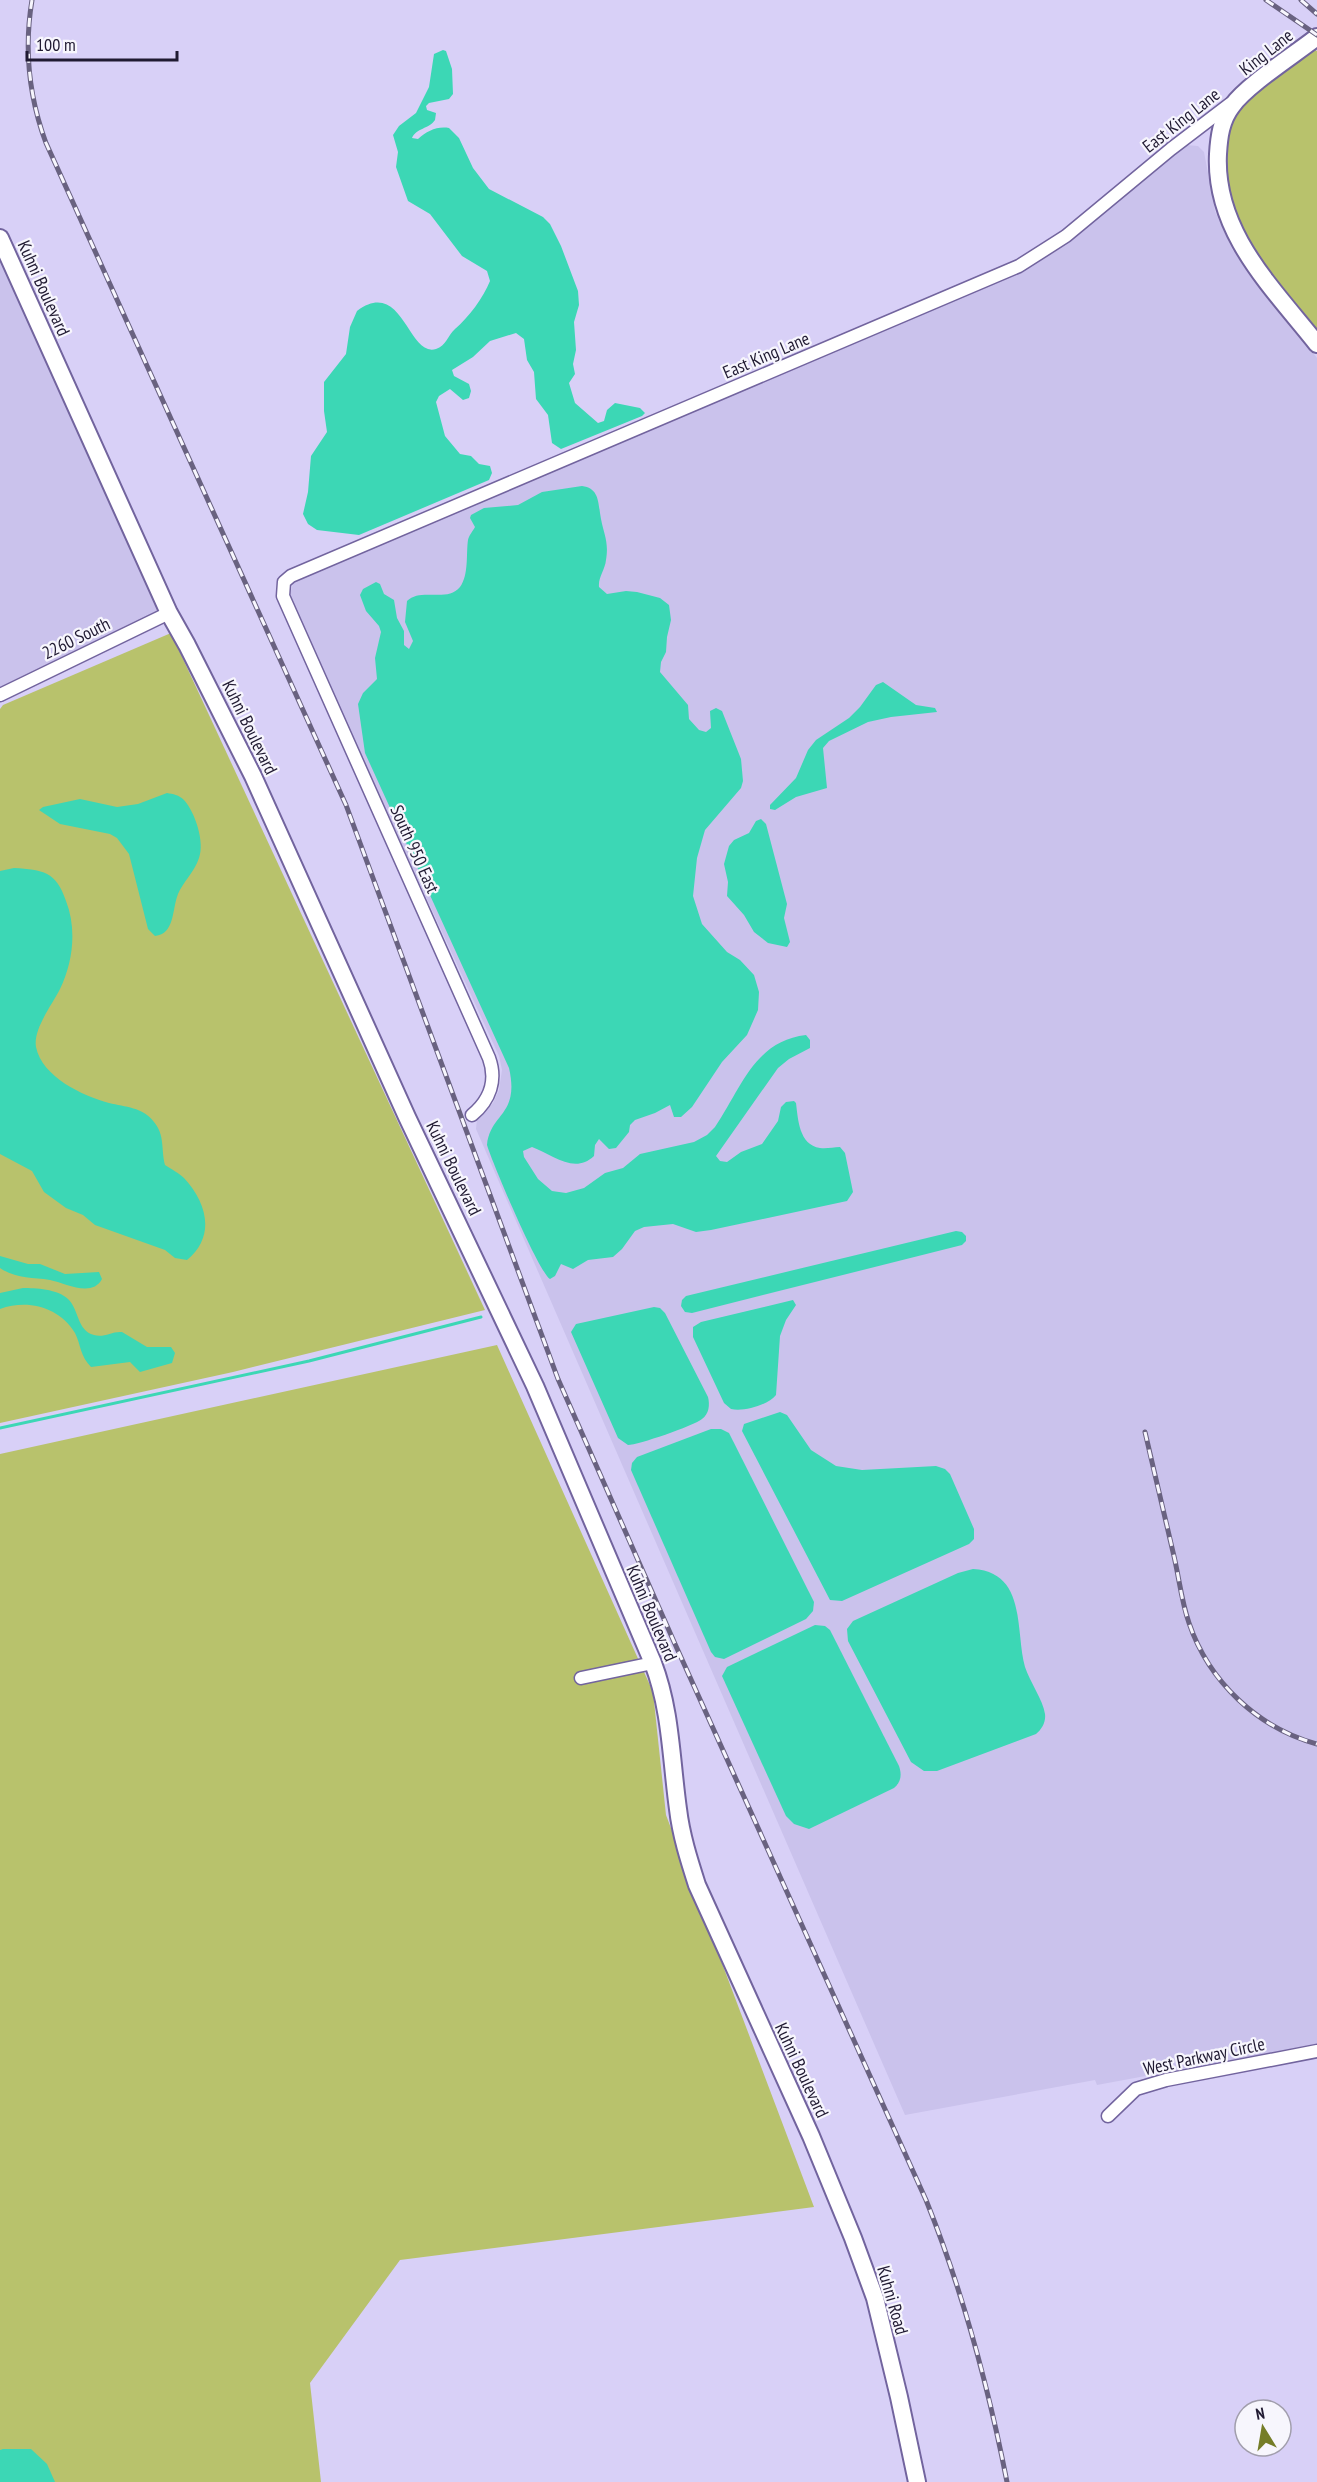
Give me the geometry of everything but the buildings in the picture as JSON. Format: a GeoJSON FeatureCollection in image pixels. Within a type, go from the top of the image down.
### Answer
{"type":"FeatureCollection","features":[{"type":"Feature","properties":{"kind":"street","name":"King Lane"},"geometry":{"type":"LineString","coordinates":[[1317,37],[1240,97],[1224,121],[1219,148],[1220,190],[1227,218],[1247,255],[1317,344]]}},
{"type":"Feature","properties":{"kind":"street","name":"East King Lane"},"geometry":{"type":"LineString","coordinates":[[283,596],[284,582],[291,576],[1019,266],[1066,236],[1171,149],[1240,97]]}},
{"type":"Feature","properties":{"kind":"street","name":"Kuhni Boulevard"},"geometry":{"type":"LineString","coordinates":[[0,238],[169,613],[188,645],[253,776],[407,1117],[535,1386],[653,1663],[666,1703],[678,1810],[684,1843],[697,1885],[811,2136]]}},
{"type":"Feature","properties":{"kind":"street","name":"South 950 East"},"geometry":{"type":"LineString","coordinates":[[283,596],[489,1058],[493,1072],[490,1093],[483,1105],[472,1115]]}},
{"type":"Feature","properties":{"kind":"street","name":"2260 South"},"geometry":{"type":"LineString","coordinates":[[0,695],[169,613]]}},
{"type":"Feature","properties":{"kind":"street"},"geometry":{"type":"LineString","coordinates":[[581,1677],[653,1663]]}},
{"type":"Feature","properties":{"kind":"street","name":"West Parkway Circle"},"geometry":{"type":"LineString","coordinates":[[1108,2116],[1136,2089],[1166,2080],[1317,2051]]}},
{"type":"Feature","properties":{"kind":"street","name":"Kuhni Road"},"geometry":{"type":"LineString","coordinates":[[811,2136],[875,2298],[917,2482]]}},
{"type":"Feature","properties":{"kind":"shaded area"},"geometry":{"type":"Polygon","coordinates":[[[1310,47],[1317,51],[1317,329],[1275,278],[1241,228],[1230,202],[1225,173],[1227,142],[1237,107],[1310,47]]]}},
{"type":"Feature","properties":{"kind":"shaded area"},"geometry":{"type":"Polygon","coordinates":[[[446,51],[452,69],[453,94],[449,99],[429,103],[426,106],[427,110],[436,113],[435,120],[416,132],[412,138],[418,139],[436,128],[449,128],[459,138],[473,168],[489,189],[543,217],[550,224],[578,291],[579,305],[574,322],[576,350],[573,364],[575,374],[569,383],[575,403],[598,423],[604,421],[607,410],[615,403],[640,408],[645,413],[561,449],[552,443],[548,415],[536,399],[534,372],[527,360],[524,339],[516,333],[490,341],[473,357],[452,370],[454,376],[469,384],[471,391],[469,398],[463,400],[450,389],[439,396],[436,402],[445,436],[460,454],[471,456],[479,464],[490,466],[492,473],[489,480],[359,535],[317,530],[308,524],[303,514],[308,492],[311,456],[327,432],[324,382],[346,354],[350,327],[357,311],[372,303],[385,304],[395,310],[418,342],[426,349],[436,349],[470,313],[484,294],[490,281],[487,271],[462,256],[430,214],[408,201],[396,167],[398,152],[393,135],[399,126],[416,113],[429,87],[434,54],[446,51]]]}},
{"type":"Feature","properties":{"kind":"shaded area"},"geometry":{"type":"Polygon","coordinates":[[[1186,145],[1198,146],[1204,152],[1215,211],[1232,249],[1317,358],[1317,2044],[1097,2085],[1095,2080],[905,2115],[476,1129],[477,1119],[493,1103],[499,1090],[502,1070],[499,1056],[292,605],[290,594],[293,584],[300,577],[1029,267],[1066,245],[1186,145]]]}},
{"type":"Feature","properties":{"kind":"shaded area"},"geometry":{"type":"Polygon","coordinates":[[[0,238],[169,613],[0,695],[0,238]]]}},
{"type":"Feature","properties":{"kind":"shaded area"},"geometry":{"type":"Polygon","coordinates":[[[588,487],[595,493],[607,543],[606,560],[599,587],[607,594],[637,592],[660,598],[669,605],[671,620],[660,672],[688,705],[689,719],[699,730],[706,732],[711,728],[710,711],[716,708],[722,711],[741,759],[743,781],[741,788],[705,830],[697,858],[693,896],[702,924],[727,952],[740,960],[754,975],[759,992],[758,1010],[747,1035],[722,1062],[692,1107],[681,1117],[674,1117],[670,1105],[635,1120],[616,1148],[609,1149],[599,1139],[595,1145],[594,1156],[579,1164],[563,1161],[532,1147],[523,1151],[524,1157],[538,1179],[552,1191],[566,1193],[584,1188],[605,1173],[623,1168],[640,1154],[694,1142],[707,1135],[715,1127],[761,1057],[788,1039],[806,1035],[810,1040],[810,1048],[789,1059],[778,1068],[716,1156],[720,1161],[727,1162],[741,1152],[762,1144],[778,1121],[781,1107],[786,1102],[794,1101],[801,1130],[808,1142],[820,1148],[840,1147],[845,1153],[853,1192],[847,1201],[711,1230],[696,1232],[673,1224],[644,1227],[635,1231],[613,1257],[588,1260],[573,1269],[561,1264],[555,1276],[550,1279],[536,1258],[487,1145],[489,1134],[508,1105],[511,1096],[509,1068],[365,753],[358,704],[363,693],[377,679],[375,658],[381,632],[379,626],[366,611],[360,595],[363,589],[376,582],[380,584],[384,594],[394,600],[397,618],[404,631],[404,645],[409,649],[413,641],[405,622],[407,601],[419,595],[448,594],[460,587],[466,570],[468,540],[475,527],[470,518],[471,515],[484,508],[518,505],[542,492],[588,487]]]}},
{"type":"Feature","properties":{"kind":"shaded area"},"geometry":{"type":"Polygon","coordinates":[[[171,633],[485,1310],[233,1372],[0,1423],[0,709],[3,705],[171,633]]]}},
{"type":"Feature","properties":{"kind":"shaded area"},"geometry":{"type":"Polygon","coordinates":[[[883,682],[916,705],[935,708],[937,712],[868,722],[829,741],[823,748],[827,788],[796,797],[775,810],[770,809],[770,805],[796,778],[808,750],[816,740],[849,718],[876,685],[883,682]]]}},
{"type":"Feature","properties":{"kind":"shaded area"},"geometry":{"type":"Polygon","coordinates":[[[167,793],[180,797],[188,805],[198,828],[201,851],[195,867],[178,894],[169,926],[166,931],[155,936],[148,929],[129,854],[117,838],[110,834],[60,824],[39,810],[43,807],[80,799],[117,807],[138,804],[167,793]]]}},
{"type":"Feature","properties":{"kind":"shaded area"},"geometry":{"type":"Polygon","coordinates":[[[761,819],[766,824],[787,904],[784,918],[790,942],[787,947],[768,943],[754,932],[744,915],[727,896],[728,882],[724,864],[729,846],[734,840],[749,833],[756,821],[761,819]]]}},
{"type":"Feature","properties":{"kind":"shaded area"},"geometry":{"type":"Polygon","coordinates":[[[14,868],[41,871],[53,878],[62,891],[72,923],[71,957],[68,968],[60,989],[37,1033],[36,1047],[40,1058],[46,1067],[65,1084],[87,1096],[139,1110],[154,1122],[161,1137],[165,1165],[184,1178],[203,1209],[205,1230],[202,1241],[187,1260],[175,1258],[165,1250],[95,1225],[83,1215],[66,1208],[44,1192],[32,1171],[0,1154],[0,871],[14,868]]]}},
{"type":"Feature","properties":{"kind":"shaded area"},"geometry":{"type":"Polygon","coordinates":[[[956,1231],[966,1236],[966,1241],[962,1245],[692,1313],[685,1312],[681,1306],[686,1296],[956,1231]]]}},
{"type":"Feature","properties":{"kind":"shaded area"},"geometry":{"type":"Polygon","coordinates":[[[0,1256],[28,1264],[40,1264],[65,1274],[99,1272],[102,1279],[92,1288],[78,1288],[50,1280],[18,1276],[0,1268],[0,1256]]]}},
{"type":"Feature","properties":{"kind":"shaded area"},"geometry":{"type":"Polygon","coordinates":[[[23,1288],[46,1290],[64,1296],[72,1303],[81,1324],[88,1333],[101,1336],[122,1332],[147,1347],[171,1347],[175,1353],[172,1363],[140,1372],[130,1362],[91,1367],[83,1355],[75,1333],[52,1311],[32,1305],[0,1309],[0,1293],[23,1288]]]}},
{"type":"Feature","properties":{"kind":"shaded area"},"geometry":{"type":"Polygon","coordinates":[[[793,1300],[796,1305],[786,1320],[780,1336],[776,1395],[755,1407],[731,1409],[724,1403],[693,1337],[693,1327],[701,1322],[793,1300]]]}},
{"type":"Feature","properties":{"kind":"shaded area"},"geometry":{"type":"Polygon","coordinates":[[[654,1307],[660,1308],[665,1313],[708,1397],[708,1409],[702,1419],[688,1426],[653,1439],[628,1445],[618,1438],[571,1332],[576,1324],[654,1307]]]}},
{"type":"Feature","properties":{"kind":"shaded area"},"geometry":{"type":"Polygon","coordinates":[[[497,1345],[653,1692],[666,1815],[814,2207],[400,2260],[310,2383],[321,2482],[0,2482],[0,1454],[497,1345]]]}},
{"type":"Feature","properties":{"kind":"shaded area"},"geometry":{"type":"Polygon","coordinates":[[[780,1412],[787,1415],[811,1450],[836,1466],[862,1470],[936,1466],[945,1469],[950,1474],[974,1529],[974,1539],[969,1544],[842,1601],[830,1600],[742,1431],[744,1424],[780,1412]]]}},
{"type":"Feature","properties":{"kind":"shaded area"},"geometry":{"type":"Polygon","coordinates":[[[711,1429],[721,1429],[729,1433],[814,1602],[813,1611],[806,1619],[724,1659],[715,1657],[711,1652],[631,1470],[632,1463],[637,1457],[711,1429]]]}},
{"type":"Feature","properties":{"kind":"shaded area"},"geometry":{"type":"Polygon","coordinates":[[[973,1569],[990,1573],[1002,1581],[1011,1592],[1025,1667],[1042,1703],[1045,1720],[1042,1728],[1036,1734],[937,1771],[924,1771],[911,1762],[848,1641],[847,1629],[853,1621],[958,1573],[973,1569]]]}},
{"type":"Feature","properties":{"kind":"shaded area"},"geometry":{"type":"Polygon","coordinates":[[[815,1625],[825,1626],[830,1630],[899,1766],[901,1775],[894,1788],[809,1829],[794,1824],[786,1816],[722,1676],[727,1667],[815,1625]]]}},
{"type":"Feature","properties":{"kind":"shaded area"},"geometry":{"type":"Polygon","coordinates":[[[31,2449],[47,2464],[55,2482],[0,2482],[0,2450],[31,2449]]]}},
{"type":"Feature","properties":{"kind":"waterway"},"geometry":{"type":"LineString","coordinates":[[0,1428],[309,1361],[481,1317]]}},
{"type":"Feature","properties":{"kind":"railway"},"geometry":{"type":"LineString","coordinates":[[32,0],[28,54],[32,90],[46,143],[346,805],[558,1379],[926,2200],[963,2304],[992,2410],[1007,2482]]}},
{"type":"Feature","properties":{"kind":"railway"},"geometry":{"type":"LineString","coordinates":[[1266,0],[1317,35]]}},
{"type":"Feature","properties":{"kind":"railway"},"geometry":{"type":"LineString","coordinates":[[1301,0],[1317,14]]}},
{"type":"Feature","properties":{"kind":"railway"},"geometry":{"type":"LineString","coordinates":[[1145,1432],[1184,1606],[1189,1623],[1209,1665],[1238,1700],[1256,1714],[1295,1737],[1317,1744]]}}]}
